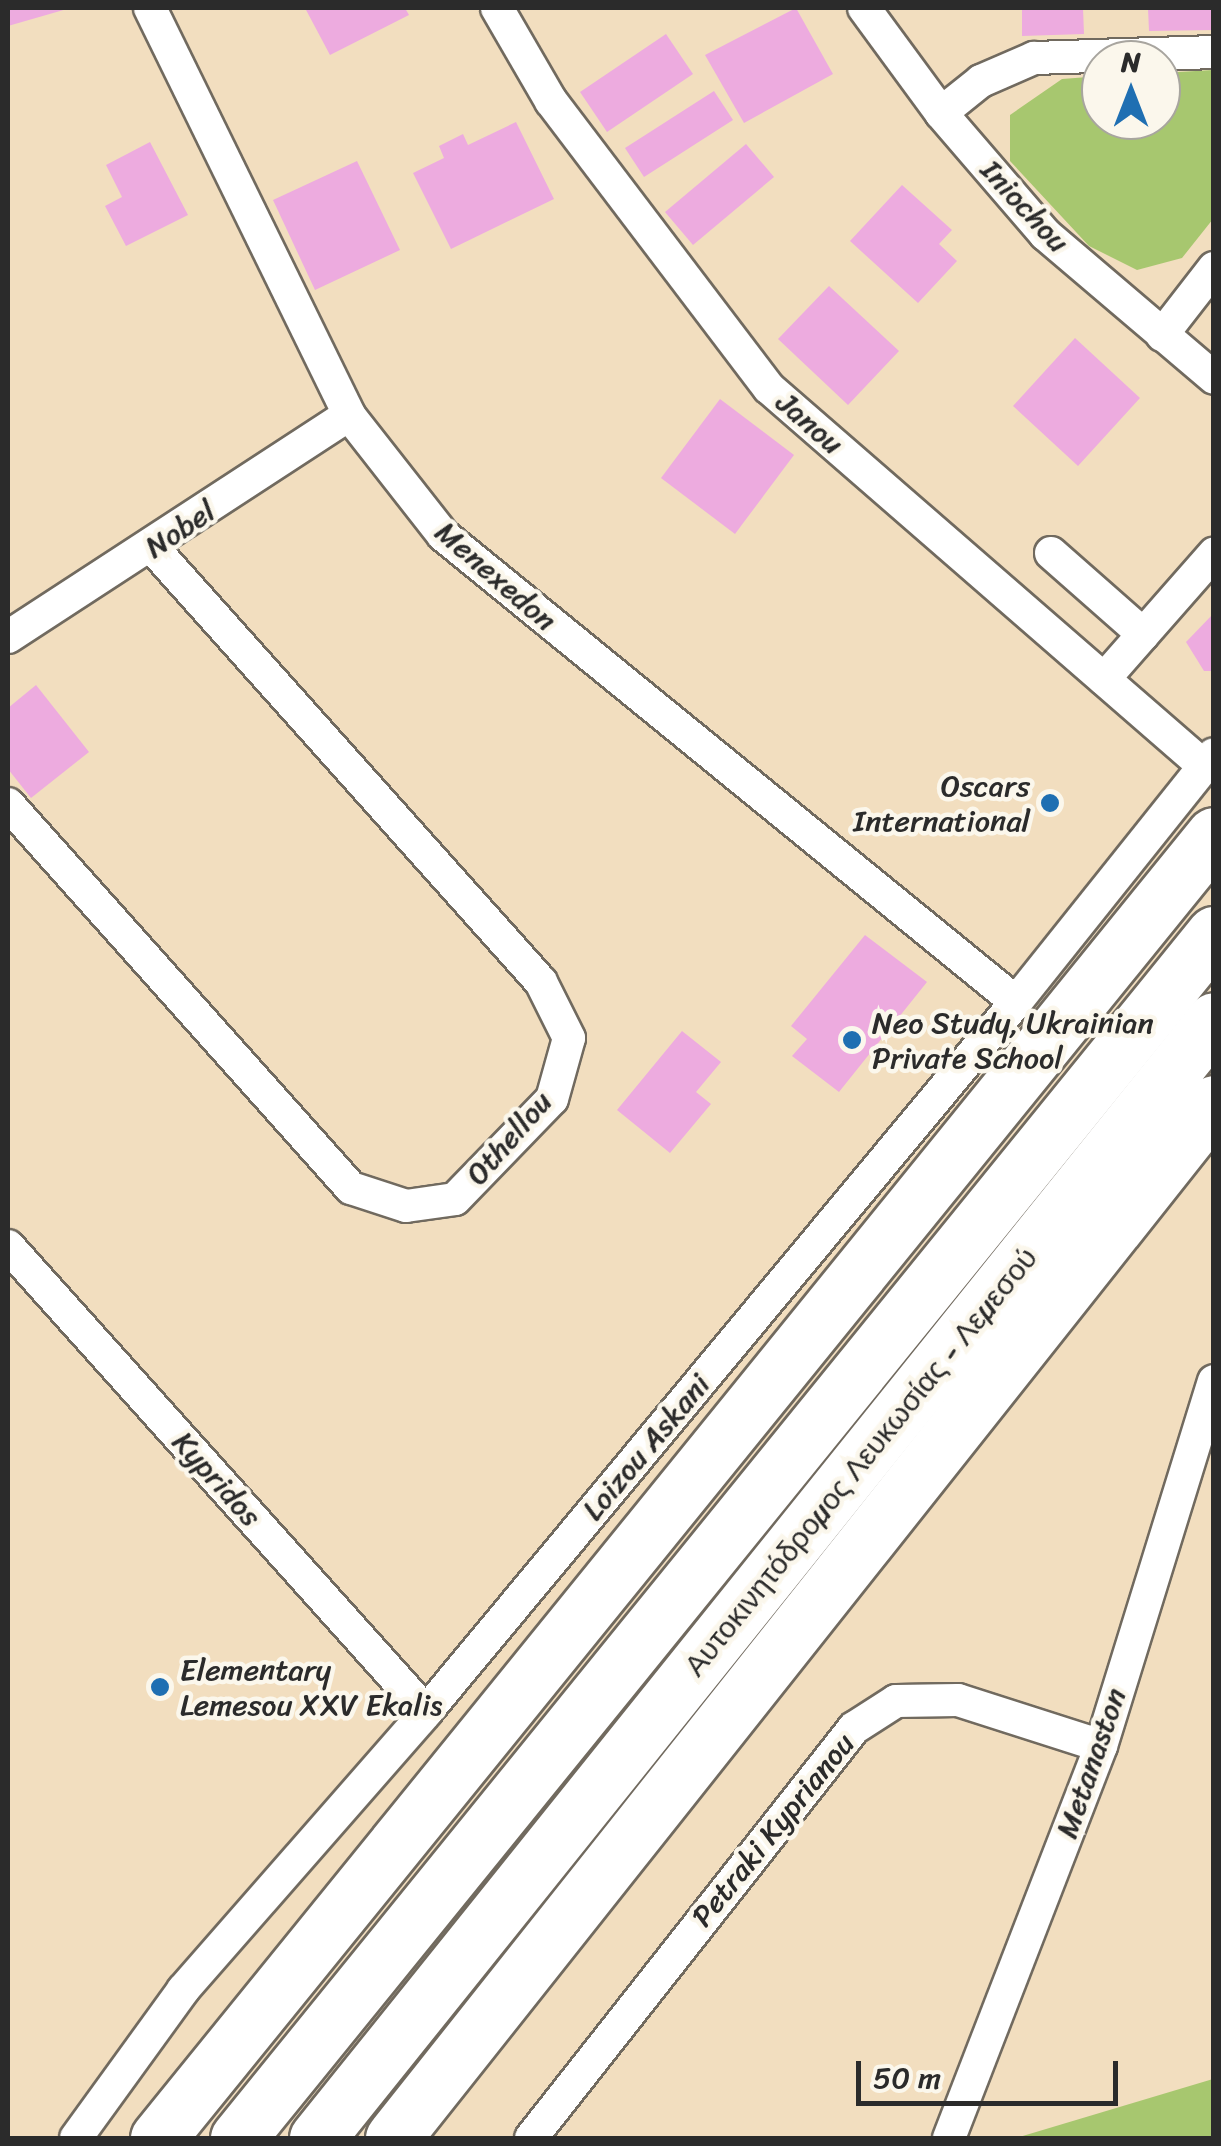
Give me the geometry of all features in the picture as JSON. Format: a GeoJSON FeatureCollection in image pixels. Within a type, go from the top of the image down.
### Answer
{"type":"FeatureCollection","features":[{"type":"Feature","properties":{"kind":"highway"},"geometry":{"type":"LineString","coordinates":[[158,2138],[1214,835]]}},
{"type":"Feature","properties":{"kind":"highway","name":"Αυτοκινητόδρομος Λευκωσίας - Λεμεσού"},"geometry":{"type":"LineString","coordinates":[[534,1771],[1214,934]]}},
{"type":"Feature","properties":{"kind":"highway","name":"Αυτοκινητόδρομος Λευκωσίας - Λεμεσού"},"geometry":{"type":"LineString","coordinates":[[509,1903],[1214,1020]]}},
{"type":"Feature","properties":{"kind":"highway"},"geometry":{"type":"LineString","coordinates":[[393,2138],[1214,1103]]}},
{"type":"Feature","properties":{"kind":"highway"},"geometry":{"type":"LineString","coordinates":[[174,2138],[534,1771]]}},
{"type":"Feature","properties":{"kind":"highway"},"geometry":{"type":"LineString","coordinates":[[238,2138],[534,1771]]}},
{"type":"Feature","properties":{"kind":"highway"},"geometry":{"type":"LineString","coordinates":[[317,2138],[509,1903]]}},
{"type":"Feature","properties":{"kind":"highway"},"geometry":{"type":"LineString","coordinates":[[363,2138],[437,2031],[509,1903]]}},
{"type":"Feature","properties":{"kind":"street","name":"Menexedon"},"geometry":{"type":"LineString","coordinates":[[150,8],[349,415],[443,536],[1016,1002]]}},
{"type":"Feature","properties":{"kind":"street","name":"Janou"},"geometry":{"type":"LineString","coordinates":[[497,8],[551,101],[769,388],[1104,679],[1209,760]]}},
{"type":"Feature","properties":{"kind":"street","name":"Iniochou"},"geometry":{"type":"LineString","coordinates":[[864,8],[941,114],[1045,234],[1214,378]]}},
{"type":"Feature","properties":{"kind":"street"},"geometry":{"type":"LineString","coordinates":[[941,114],[980,81],[1034,58],[1214,52]]}},
{"type":"Feature","properties":{"kind":"street"},"geometry":{"type":"LineString","coordinates":[[1162,335],[1214,268]]}},
{"type":"Feature","properties":{"kind":"street","name":"Nobel"},"geometry":{"type":"LineString","coordinates":[[8,636],[154,548],[349,415]]}},
{"type":"Feature","properties":{"kind":"street","name":"Othellou"},"geometry":{"type":"LineString","coordinates":[[8,804],[351,1188],[406,1206],[456,1199],[552,1099],[569,1038],[541,982],[154,548]]}},
{"type":"Feature","properties":{"kind":"street"},"geometry":{"type":"LineString","coordinates":[[1051,554],[1143,634]]}},
{"type":"Feature","properties":{"kind":"street"},"geometry":{"type":"LineString","coordinates":[[1104,679],[1214,554]]}},
{"type":"Feature","properties":{"kind":"street","name":"Loizou Askani"},"geometry":{"type":"LineString","coordinates":[[76,2138],[183,1990],[426,1712],[1016,1002],[1209,760]]}},
{"type":"Feature","properties":{"kind":"street","name":"Kypridos"},"geometry":{"type":"LineString","coordinates":[[8,1246],[426,1712]]}},
{"type":"Feature","properties":{"kind":"street","name":"Metanaston"},"geometry":{"type":"LineString","coordinates":[[949,2138],[1100,1746],[1214,1380]]}},
{"type":"Feature","properties":{"kind":"street","name":"Petraki Kyprianou"},"geometry":{"type":"LineString","coordinates":[[531,2138],[854,1728],[896,1701],[958,1700],[1100,1746]]}},
{"type":"Feature","properties":{"kind":"green space"},"geometry":{"type":"Polygon","coordinates":[[[1213,70],[1213,219],[1182,258],[1137,270],[1089,246],[1010,161],[1010,115],[1062,79],[1081,78],[1081,140],[1181,140],[1181,72],[1213,70]]]}},
{"type":"Feature","properties":{"kind":"green space"},"geometry":{"type":"Polygon","coordinates":[[[1213,2079],[1213,2138],[1016,2138],[1213,2079]]]}},
{"type":"Feature","properties":{"kind":"building"},"geometry":{"type":"Polygon","coordinates":[[[8,8],[66,8],[67,9],[8,26],[8,8]]]}},
{"type":"Feature","properties":{"kind":"building"},"geometry":{"type":"Polygon","coordinates":[[[305,8],[405,8],[409,15],[330,55],[305,8]]]}},
{"type":"Feature","properties":{"kind":"building"},"geometry":{"type":"Polygon","coordinates":[[[796,8],[833,74],[744,123],[705,55],[796,8]]]}},
{"type":"Feature","properties":{"kind":"building"},"geometry":{"type":"Polygon","coordinates":[[[1022,8],[1083,8],[1084,34],[1022,36],[1022,8]]]}},
{"type":"Feature","properties":{"kind":"building"},"geometry":{"type":"Polygon","coordinates":[[[1148,8],[1214,8],[1214,30],[1149,31],[1148,8]]]}},
{"type":"Feature","properties":{"kind":"building"},"geometry":{"type":"Polygon","coordinates":[[[666,34],[693,74],[607,132],[580,92],[666,34]]]}},
{"type":"Feature","properties":{"kind":"building"},"geometry":{"type":"Polygon","coordinates":[[[714,91],[733,120],[644,177],[625,148],[714,91]]]}},
{"type":"Feature","properties":{"kind":"building"},"geometry":{"type":"Polygon","coordinates":[[[516,122],[554,199],[451,249],[413,173],[444,158],[439,146],[463,134],[468,145],[516,122]]]}},
{"type":"Feature","properties":{"kind":"building"},"geometry":{"type":"Polygon","coordinates":[[[150,142],[188,215],[126,246],[105,206],[122,197],[106,165],[150,142]]]}},
{"type":"Feature","properties":{"kind":"building"},"geometry":{"type":"Polygon","coordinates":[[[746,144],[774,177],[693,245],[665,212],[746,144]]]}},
{"type":"Feature","properties":{"kind":"building"},"geometry":{"type":"Polygon","coordinates":[[[357,161],[400,250],[315,290],[273,200],[357,161]]]}},
{"type":"Feature","properties":{"kind":"building"},"geometry":{"type":"Polygon","coordinates":[[[902,185],[952,230],[939,244],[957,261],[918,303],[850,241],[902,185]]]}},
{"type":"Feature","properties":{"kind":"building"},"geometry":{"type":"Polygon","coordinates":[[[829,286],[899,351],[848,405],[778,339],[829,286]]]}},
{"type":"Feature","properties":{"kind":"building"},"geometry":{"type":"Polygon","coordinates":[[[1075,338],[1140,398],[1078,466],[1013,406],[1075,338]]]}},
{"type":"Feature","properties":{"kind":"building"},"geometry":{"type":"Polygon","coordinates":[[[720,399],[794,455],[735,534],[661,478],[720,399]]]}},
{"type":"Feature","properties":{"kind":"building"},"geometry":{"type":"Polygon","coordinates":[[[1214,613],[1214,671],[1204,671],[1186,642],[1214,613]]]}},
{"type":"Feature","properties":{"kind":"building"},"geometry":{"type":"Polygon","coordinates":[[[36,685],[89,752],[31,798],[8,769],[8,708],[36,685]]]}},
{"type":"Feature","properties":{"kind":"building"},"geometry":{"type":"Polygon","coordinates":[[[865,935],[927,982],[839,1092],[792,1056],[807,1039],[791,1026],[865,935]]]}},
{"type":"Feature","properties":{"kind":"building"},"geometry":{"type":"Polygon","coordinates":[[[682,1031],[721,1062],[696,1092],[711,1104],[670,1153],[617,1110],[682,1031]]]}},
{"type":"Feature","properties":{"kind":"place","name":"Oscars International"},"geometry":{"type":"Point","coordinates":[1050,803]}},
{"type":"Feature","properties":{"kind":"place","name":"Neo Study, Ukrainian Private School"},"geometry":{"type":"Point","coordinates":[852,1040]}},
{"type":"Feature","properties":{"kind":"place","name":"Elementary Lemesou XXV Ekalis"},"geometry":{"type":"Point","coordinates":[160,1687]}}]}
